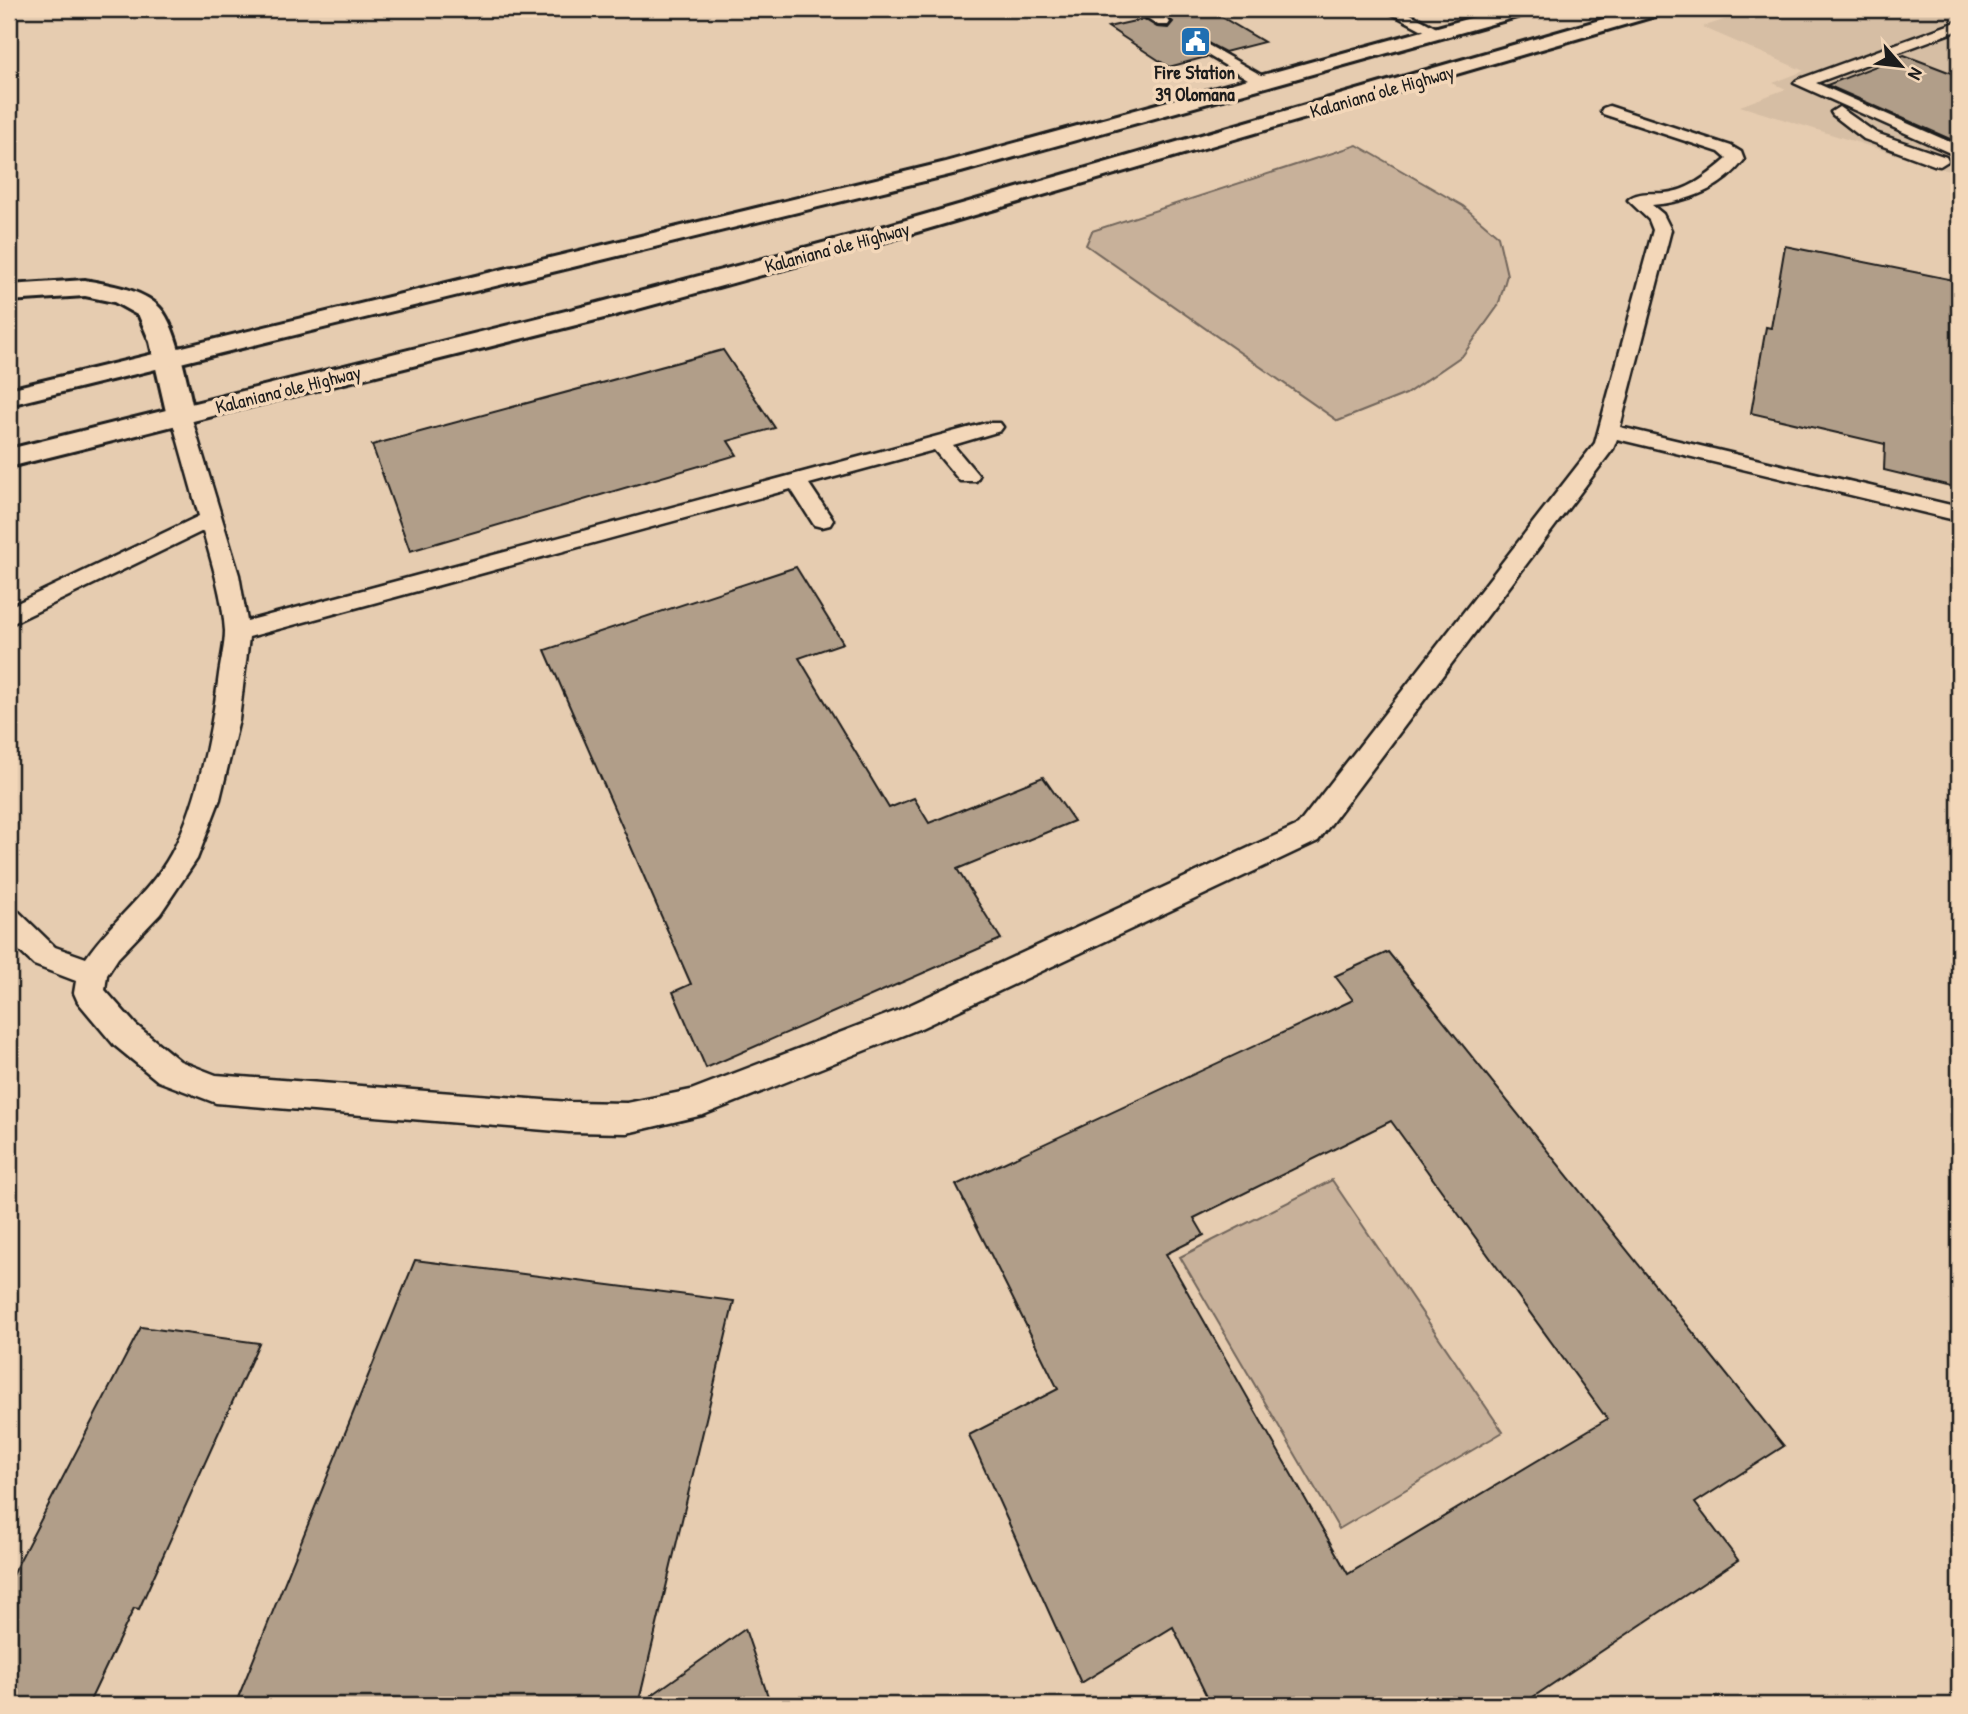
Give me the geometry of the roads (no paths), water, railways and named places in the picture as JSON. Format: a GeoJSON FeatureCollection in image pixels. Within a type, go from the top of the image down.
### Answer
{"type":"FeatureCollection","features":[{"type":"Feature","properties":{"kind":"main road","name":"Kalaniana’ole Highway"},"geometry":{"type":"LineString","coordinates":[[9,458],[172,378],[383,292],[489,281],[953,167],[1524,9]]}},
{"type":"Feature","properties":{"kind":"main road"},"geometry":{"type":"LineString","coordinates":[[1439,33],[1480,43],[1549,42],[1618,9]]}},
{"type":"Feature","properties":{"kind":"main road","name":"Kalaniana’ole Highway"},"geometry":{"type":"LineString","coordinates":[[9,397],[172,378],[604,310],[877,236],[1658,9]]}},
{"type":"Feature","properties":{"kind":"main road"},"geometry":{"type":"LineString","coordinates":[[877,236],[1033,175],[1413,65],[1431,57],[1440,48],[1443,40],[1439,33]]}},
{"type":"Feature","properties":{"kind":"main road"},"geometry":{"type":"LineString","coordinates":[[9,433],[172,378],[537,288],[752,216]]}},
{"type":"Feature","properties":{"kind":"main road"},"geometry":{"type":"LineString","coordinates":[[9,293],[85,288],[122,296],[150,312],[172,378]]}},
{"type":"Feature","properties":{"kind":"lane"},"geometry":{"type":"LineString","coordinates":[[1141,9],[1163,22]]}},
{"type":"Feature","properties":{"kind":"lane"},"geometry":{"type":"LineString","coordinates":[[1390,9],[1439,33]]}},
{"type":"Feature","properties":{"kind":"lane"},"geometry":{"type":"LineString","coordinates":[[1959,25],[1803,82],[1870,136],[1959,167]]}},
{"type":"Feature","properties":{"kind":"lane"},"geometry":{"type":"LineString","coordinates":[[1931,35],[1950,43]]}},
{"type":"Feature","properties":{"kind":"lane"},"geometry":{"type":"LineString","coordinates":[[1199,44],[1263,82]]}},
{"type":"Feature","properties":{"kind":"lane"},"geometry":{"type":"LineString","coordinates":[[1809,88],[1959,152]]}},
{"type":"Feature","properties":{"kind":"lane"},"geometry":{"type":"LineString","coordinates":[[172,378],[227,575],[237,632],[226,720],[206,799],[183,859],[150,906],[108,949],[93,972],[89,993],[125,1035],[169,1071],[216,1089],[569,1117],[627,1118],[692,1105],[911,1019],[1308,833],[1605,444],[1661,230],[1657,218],[1637,200],[1689,196],[1702,189],[1735,160],[1731,153],[1724,149],[1609,111]]}},
{"type":"Feature","properties":{"kind":"lane"},"geometry":{"type":"LineString","coordinates":[[237,632],[993,427]]}},
{"type":"Feature","properties":{"kind":"lane"},"geometry":{"type":"LineString","coordinates":[[1610,430],[1959,514]]}},
{"type":"Feature","properties":{"kind":"lane"},"geometry":{"type":"LineString","coordinates":[[939,442],[968,476]]}},
{"type":"Feature","properties":{"kind":"lane"},"geometry":{"type":"LineString","coordinates":[[796,480],[822,520]]}},
{"type":"Feature","properties":{"kind":"lane"},"geometry":{"type":"LineString","coordinates":[[9,617],[210,519]]}},
{"type":"Feature","properties":{"kind":"lane"},"geometry":{"type":"LineString","coordinates":[[9,920],[30,947],[46,960],[93,972]]}},
{"type":"Feature","properties":{"kind":"place","name":"Fire Station 39 Olomana"},"geometry":{"type":"Point","coordinates":[1195,41]}}]}
